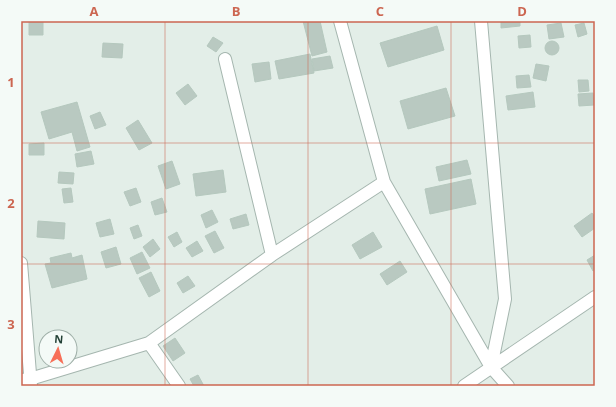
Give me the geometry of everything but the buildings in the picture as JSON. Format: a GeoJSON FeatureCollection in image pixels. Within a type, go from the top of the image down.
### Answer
{"type":"FeatureCollection","features":[{"type":"Feature","properties":{"kind":"street"},"geometry":{"type":"LineString","coordinates":[[340,21],[384,182],[491,367],[508,386]]}},
{"type":"Feature","properties":{"kind":"street"},"geometry":{"type":"LineString","coordinates":[[481,21],[505,299],[491,367]]}},
{"type":"Feature","properties":{"kind":"street"},"geometry":{"type":"LineString","coordinates":[[225,59],[272,255]]}},
{"type":"Feature","properties":{"kind":"street"},"geometry":{"type":"LineString","coordinates":[[21,263],[27,382],[149,343],[272,255],[384,182]]}},
{"type":"Feature","properties":{"kind":"street"},"geometry":{"type":"LineString","coordinates":[[464,386],[595,297]]}},
{"type":"Feature","properties":{"kind":"street"},"geometry":{"type":"LineString","coordinates":[[149,343],[179,386]]}}]}
